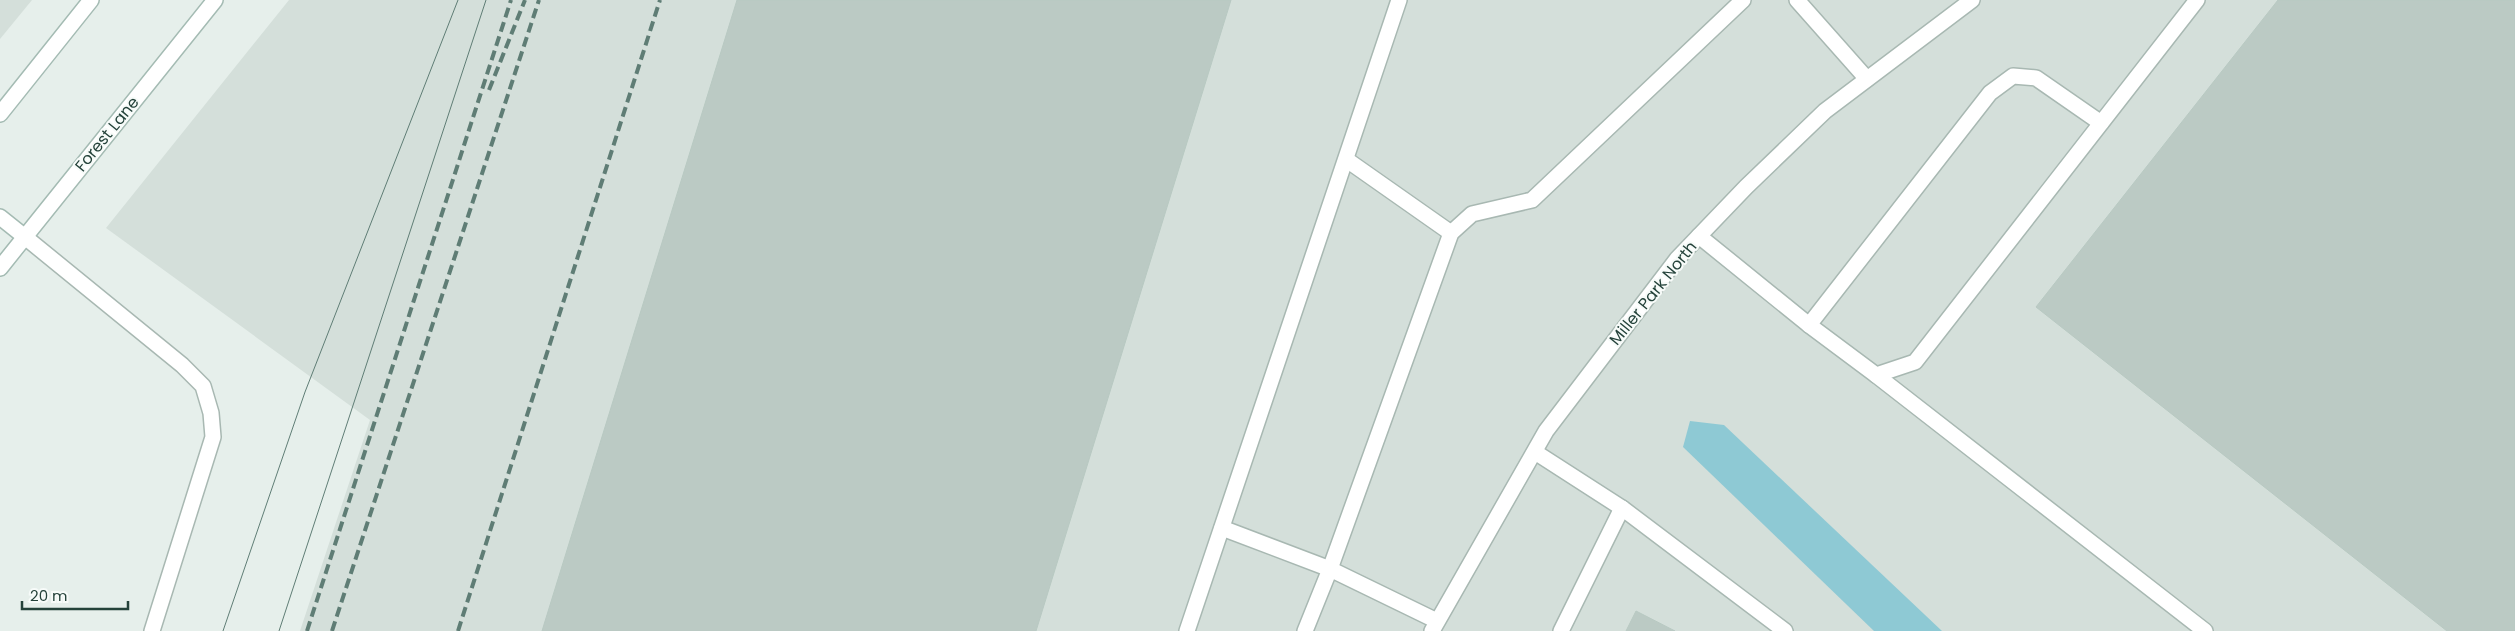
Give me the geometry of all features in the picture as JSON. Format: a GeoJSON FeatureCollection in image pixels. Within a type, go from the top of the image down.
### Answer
{"type":"FeatureCollection","features":[{"type":"Feature","properties":{"kind":"street"},"geometry":{"type":"LineString","coordinates":[[0,114],[91,0]]}},
{"type":"Feature","properties":{"kind":"street","name":"Forest Lane"},"geometry":{"type":"LineString","coordinates":[[0,268],[215,0]]}},
{"type":"Feature","properties":{"kind":"street"},"geometry":{"type":"LineString","coordinates":[[1187,631],[1400,0]]}},
{"type":"Feature","properties":{"kind":"street"},"geometry":{"type":"LineString","coordinates":[[1305,631],[1330,569],[1451,233],[1472,214],[1532,200],[1743,0]]}},
{"type":"Feature","properties":{"kind":"street"},"geometry":{"type":"LineString","coordinates":[[1797,0],[1867,79]]}},
{"type":"Feature","properties":{"kind":"street","name":"Miller Park North"},"geometry":{"type":"LineString","coordinates":[[1434,626],[1546,431],[1671,267],[1699,236],[1825,111],[1972,0]]}},
{"type":"Feature","properties":{"kind":"street"},"geometry":{"type":"LineString","coordinates":[[1876,375],[1915,362],[2197,0]]}},
{"type":"Feature","properties":{"kind":"street"},"geometry":{"type":"LineString","coordinates":[[1809,325],[1990,94],[2014,76],[2036,78],[2101,123]]}},
{"type":"Feature","properties":{"kind":"street"},"geometry":{"type":"LineString","coordinates":[[1347,160],[1451,233]]}},
{"type":"Feature","properties":{"kind":"street"},"geometry":{"type":"LineString","coordinates":[[0,217],[182,365],[203,386],[211,413],[213,437],[152,631]]}},
{"type":"Feature","properties":{"kind":"street"},"geometry":{"type":"LineString","coordinates":[[1699,236],[1809,325],[2205,631]]}},
{"type":"Feature","properties":{"kind":"street"},"geometry":{"type":"LineString","coordinates":[[1535,452],[1622,508],[1785,631]]}},
{"type":"Feature","properties":{"kind":"street"},"geometry":{"type":"LineString","coordinates":[[1561,631],[1622,508]]}},
{"type":"Feature","properties":{"kind":"street"},"geometry":{"type":"LineString","coordinates":[[1222,528],[1330,569],[1434,626]]}},
{"type":"Feature","properties":{"kind":"shaded area"},"geometry":{"type":"Polygon","coordinates":[[[0,0],[32,0],[0,39],[0,0]]]}},
{"type":"Feature","properties":{"kind":"shaded area"},"geometry":{"type":"Polygon","coordinates":[[[289,0],[2515,0],[2515,631],[300,631],[370,420],[106,228],[289,0]]]}},
{"type":"Feature","properties":{"kind":"water"},"geometry":{"type":"Polygon","coordinates":[[[1690,421],[1724,425],[1942,631],[1874,631],[1683,447],[1690,421]]]}},
{"type":"Feature","properties":{"kind":"building"},"geometry":{"type":"Polygon","coordinates":[[[737,0],[1231,0],[1036,631],[542,631],[737,0]]]}},
{"type":"Feature","properties":{"kind":"building"},"geometry":{"type":"Polygon","coordinates":[[[2278,0],[2515,0],[2515,631],[2447,631],[2036,307],[2278,0]]]}},
{"type":"Feature","properties":{"kind":"building"},"geometry":{"type":"Polygon","coordinates":[[[1636,611],[1675,631],[1626,631],[1636,611]]]}},
{"type":"Feature","properties":{"kind":"tram line"},"geometry":{"type":"LineString","coordinates":[[223,631],[305,392],[458,0]]}},
{"type":"Feature","properties":{"kind":"tram line"},"geometry":{"type":"LineString","coordinates":[[279,631],[486,0]]}},
{"type":"Feature","properties":{"kind":"railway"},"geometry":{"type":"LineString","coordinates":[[307,631],[511,0]]}},
{"type":"Feature","properties":{"kind":"railway"},"geometry":{"type":"LineString","coordinates":[[489,90],[525,0]]}},
{"type":"Feature","properties":{"kind":"railway"},"geometry":{"type":"LineString","coordinates":[[332,631],[539,0]]}},
{"type":"Feature","properties":{"kind":"railway"},"geometry":{"type":"LineString","coordinates":[[458,631],[660,0]]}}]}
